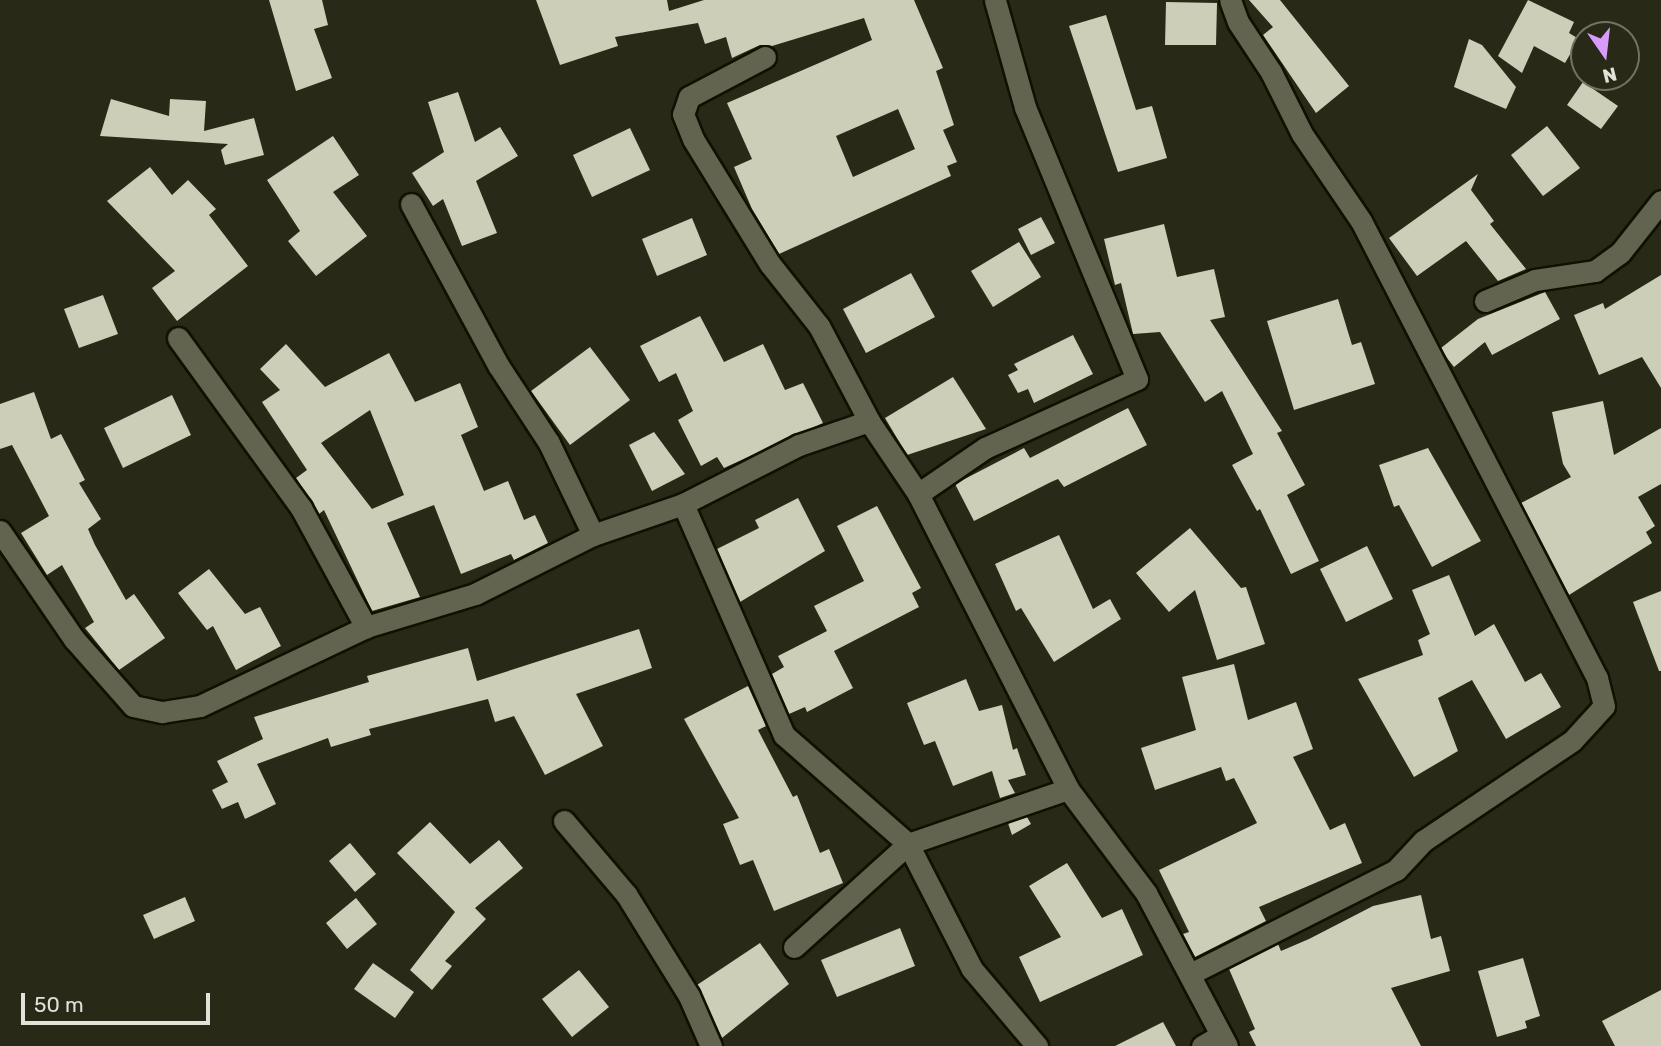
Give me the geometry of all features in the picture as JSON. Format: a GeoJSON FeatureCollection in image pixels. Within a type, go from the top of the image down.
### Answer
{"type":"FeatureCollection","features":[{"type":"Feature","properties":{"kind":"street"},"geometry":{"type":"LineString","coordinates":[[918,494],[985,448],[1137,379],[1025,107],[995,0]]}},
{"type":"Feature","properties":{"kind":"street"},"geometry":{"type":"LineString","coordinates":[[1192,974],[1396,870],[1423,841],[1572,741],[1604,706],[1591,667],[1361,221],[1302,134],[1270,72],[1238,22],[1230,0]]}},
{"type":"Feature","properties":{"kind":"street"},"geometry":{"type":"LineString","coordinates":[[765,57],[689,97],[683,114],[693,139],[770,264],[819,326],[869,421],[918,494],[1068,789],[1146,893],[1192,974],[1224,1041],[1202,1046]]}},
{"type":"Feature","properties":{"kind":"street"},"geometry":{"type":"LineString","coordinates":[[1485,301],[1535,280],[1595,271],[1620,253],[1661,201]]}},
{"type":"Feature","properties":{"kind":"street"},"geometry":{"type":"LineString","coordinates":[[411,204],[498,365],[550,443],[593,535]]}},
{"type":"Feature","properties":{"kind":"street"},"geometry":{"type":"LineString","coordinates":[[178,338],[301,508],[366,627]]}},
{"type":"Feature","properties":{"kind":"street"},"geometry":{"type":"LineString","coordinates":[[0,531],[74,639],[133,706],[162,712],[200,706],[366,627],[475,594],[593,535],[683,504],[799,445],[869,421]]}},
{"type":"Feature","properties":{"kind":"street"},"geometry":{"type":"LineString","coordinates":[[683,504],[784,735],[908,844],[972,969],[1037,1046]]}},
{"type":"Feature","properties":{"kind":"street"},"geometry":{"type":"LineString","coordinates":[[794,947],[908,844],[1068,789]]}},
{"type":"Feature","properties":{"kind":"street"},"geometry":{"type":"LineString","coordinates":[[564,821],[626,894],[689,996],[711,1046]]}},
{"type":"Feature","properties":{"kind":"building"},"geometry":{"type":"Polygon","coordinates":[[[269,0],[322,0],[328,25],[314,29],[332,78],[296,91],[269,0]]]}},
{"type":"Feature","properties":{"kind":"building"},"geometry":{"type":"Polygon","coordinates":[[[536,0],[667,0],[669,11],[704,0],[914,0],[943,68],[936,71],[954,125],[943,130],[957,162],[947,166],[951,176],[779,254],[752,209],[734,167],[752,159],[727,103],[872,40],[864,18],[772,46],[760,45],[732,58],[726,37],[705,44],[698,23],[615,37],[618,46],[560,65],[536,0]],[[898,109],[836,136],[853,177],[915,149],[898,109]]]}},
{"type":"Feature","properties":{"kind":"building"},"geometry":{"type":"Polygon","coordinates":[[[1249,0],[1280,0],[1349,86],[1316,113],[1263,35],[1273,27],[1249,0]]]}},
{"type":"Feature","properties":{"kind":"building"},"geometry":{"type":"Polygon","coordinates":[[[1528,0],[1572,21],[1569,33],[1570,54],[1565,63],[1534,46],[1522,73],[1498,56],[1528,0]]]}},
{"type":"Feature","properties":{"kind":"building"},"geometry":{"type":"Polygon","coordinates":[[[1166,2],[1217,3],[1216,45],[1165,45],[1166,2]]]}},
{"type":"Feature","properties":{"kind":"building"},"geometry":{"type":"Polygon","coordinates":[[[1106,15],[1136,110],[1152,106],[1167,158],[1118,172],[1069,26],[1106,15]]]}},
{"type":"Feature","properties":{"kind":"building"},"geometry":{"type":"Polygon","coordinates":[[[1469,39],[1482,45],[1516,87],[1506,109],[1454,87],[1469,39]]]}},
{"type":"Feature","properties":{"kind":"building"},"geometry":{"type":"Polygon","coordinates":[[[1577,91],[1596,91],[1618,106],[1601,129],[1567,105],[1577,91]]]}},
{"type":"Feature","properties":{"kind":"building"},"geometry":{"type":"Polygon","coordinates":[[[458,92],[475,142],[500,127],[518,156],[476,181],[497,233],[462,246],[443,199],[433,206],[412,173],[444,152],[428,102],[458,92]]]}},
{"type":"Feature","properties":{"kind":"building"},"geometry":{"type":"Polygon","coordinates":[[[111,99],[169,116],[170,99],[206,101],[204,131],[254,118],[264,155],[225,165],[221,150],[228,144],[100,136],[111,99]]]}},
{"type":"Feature","properties":{"kind":"building"},"geometry":{"type":"Polygon","coordinates":[[[1547,126],[1580,168],[1543,196],[1511,155],[1547,126]]]}},
{"type":"Feature","properties":{"kind":"building"},"geometry":{"type":"Polygon","coordinates":[[[630,128],[650,170],[592,197],[573,155],[630,128]]]}},
{"type":"Feature","properties":{"kind":"building"},"geometry":{"type":"Polygon","coordinates":[[[333,136],[359,175],[333,192],[367,236],[316,276],[288,241],[300,231],[267,180],[333,136]]]}},
{"type":"Feature","properties":{"kind":"building"},"geometry":{"type":"Polygon","coordinates":[[[150,167],[172,195],[188,180],[216,209],[209,215],[248,266],[177,321],[152,288],[175,271],[107,201],[150,167]]]}},
{"type":"Feature","properties":{"kind":"building"},"geometry":{"type":"Polygon","coordinates":[[[1478,174],[1471,190],[1494,221],[1490,224],[1526,269],[1498,281],[1466,241],[1417,276],[1389,238],[1478,174]]]}},
{"type":"Feature","properties":{"kind":"building"},"geometry":{"type":"Polygon","coordinates":[[[1041,217],[1055,243],[1031,255],[1018,229],[1041,217]]]}},
{"type":"Feature","properties":{"kind":"building"},"geometry":{"type":"Polygon","coordinates":[[[692,218],[707,255],[657,276],[642,239],[692,218]]]}},
{"type":"Feature","properties":{"kind":"building"},"geometry":{"type":"Polygon","coordinates":[[[1164,224],[1177,277],[1214,269],[1225,317],[1210,320],[1282,431],[1277,433],[1305,485],[1287,495],[1319,561],[1291,574],[1260,509],[1257,511],[1232,465],[1253,454],[1222,391],[1205,402],[1160,332],[1133,334],[1121,283],[1115,285],[1104,239],[1164,224]]]}},
{"type":"Feature","properties":{"kind":"building"},"geometry":{"type":"Polygon","coordinates":[[[1019,242],[1041,277],[993,307],[971,271],[1019,242]]]}},
{"type":"Feature","properties":{"kind":"building"},"geometry":{"type":"Polygon","coordinates":[[[911,273],[935,317],[866,353],[843,309],[911,273]]]}},
{"type":"Feature","properties":{"kind":"building"},"geometry":{"type":"Polygon","coordinates":[[[1661,275],[1661,388],[1642,357],[1599,375],[1574,315],[1603,303],[1605,309],[1661,275]]]}},
{"type":"Feature","properties":{"kind":"building"},"geometry":{"type":"Polygon","coordinates":[[[1545,292],[1560,319],[1492,355],[1485,342],[1454,367],[1447,358],[1441,348],[1478,319],[1545,292]]]}},
{"type":"Feature","properties":{"kind":"building"},"geometry":{"type":"Polygon","coordinates":[[[103,295],[118,334],[79,348],[64,309],[103,295]]]}},
{"type":"Feature","properties":{"kind":"building"},"geometry":{"type":"Polygon","coordinates":[[[1338,299],[1352,345],[1361,342],[1375,384],[1294,410],[1267,321],[1338,299]]]}},
{"type":"Feature","properties":{"kind":"building"},"geometry":{"type":"Polygon","coordinates":[[[700,316],[724,362],[763,344],[785,390],[803,383],[823,423],[724,468],[717,457],[701,466],[678,420],[693,411],[676,373],[659,382],[640,346],[700,316]]]}},
{"type":"Feature","properties":{"kind":"building"},"geometry":{"type":"Polygon","coordinates":[[[1073,335],[1093,374],[1034,403],[1028,389],[1018,393],[1008,375],[1018,370],[1014,364],[1073,335]]]}},
{"type":"Feature","properties":{"kind":"building"},"geometry":{"type":"Polygon","coordinates":[[[286,344],[325,387],[389,353],[415,402],[460,383],[478,427],[461,435],[484,491],[508,481],[524,520],[535,515],[548,543],[514,560],[511,554],[461,574],[434,505],[387,523],[420,597],[372,611],[324,510],[319,514],[296,478],[307,470],[262,402],[280,390],[260,369],[286,344]],[[370,410],[321,443],[372,509],[404,495],[370,410]]]}},
{"type":"Feature","properties":{"kind":"building"},"geometry":{"type":"Polygon","coordinates":[[[590,347],[630,400],[570,445],[531,391],[590,347]]]}},
{"type":"Feature","properties":{"kind":"building"},"geometry":{"type":"Polygon","coordinates":[[[953,377],[986,429],[907,455],[885,418],[953,377]]]}},
{"type":"Feature","properties":{"kind":"building"},"geometry":{"type":"Polygon","coordinates":[[[34,392],[51,439],[61,434],[85,480],[79,483],[101,519],[88,529],[95,545],[126,600],[134,594],[165,638],[119,670],[85,628],[94,622],[62,565],[47,575],[21,533],[49,516],[12,445],[0,449],[0,404],[34,392]]]}},
{"type":"Feature","properties":{"kind":"building"},"geometry":{"type":"Polygon","coordinates":[[[172,395],[191,435],[123,468],[104,428],[172,395]]]}},
{"type":"Feature","properties":{"kind":"building"},"geometry":{"type":"Polygon","coordinates":[[[1603,401],[1614,455],[1661,428],[1661,484],[1638,497],[1655,526],[1646,532],[1652,543],[1569,595],[1521,503],[1571,477],[1563,464],[1552,412],[1603,401]]]}},
{"type":"Feature","properties":{"kind":"building"},"geometry":{"type":"Polygon","coordinates":[[[1128,408],[1147,445],[1064,487],[1058,479],[974,521],[955,484],[1024,448],[1030,458],[1128,408]]]}},
{"type":"Feature","properties":{"kind":"building"},"geometry":{"type":"Polygon","coordinates":[[[654,432],[685,474],[652,491],[629,445],[654,432]]]}},
{"type":"Feature","properties":{"kind":"building"},"geometry":{"type":"Polygon","coordinates":[[[1428,448],[1481,541],[1432,567],[1399,505],[1394,507],[1379,465],[1428,448]]]}},
{"type":"Feature","properties":{"kind":"building"},"geometry":{"type":"Polygon","coordinates":[[[798,498],[825,551],[740,602],[717,549],[759,528],[755,520],[798,498]]]}},
{"type":"Feature","properties":{"kind":"building"},"geometry":{"type":"Polygon","coordinates":[[[877,506],[921,588],[912,593],[919,607],[834,651],[853,688],[807,712],[805,707],[789,714],[772,674],[784,667],[778,656],[827,631],[814,606],[864,581],[837,526],[877,506]]]}},
{"type":"Feature","properties":{"kind":"building"},"geometry":{"type":"Polygon","coordinates":[[[1190,528],[1241,588],[1246,587],[1265,644],[1217,660],[1195,590],[1169,612],[1136,573],[1190,528]]]}},
{"type":"Feature","properties":{"kind":"building"},"geometry":{"type":"Polygon","coordinates":[[[1059,535],[1093,609],[1110,599],[1121,619],[1054,662],[1021,608],[1016,611],[995,564],[1059,535]]]}},
{"type":"Feature","properties":{"kind":"building"},"geometry":{"type":"Polygon","coordinates":[[[1367,546],[1393,599],[1346,622],[1320,569],[1367,546]]]}},
{"type":"Feature","properties":{"kind":"building"},"geometry":{"type":"Polygon","coordinates":[[[209,569],[245,614],[260,607],[281,646],[236,670],[213,626],[207,630],[178,593],[209,569]]]}},
{"type":"Feature","properties":{"kind":"building"},"geometry":{"type":"Polygon","coordinates":[[[1449,575],[1475,636],[1494,624],[1525,682],[1541,673],[1561,707],[1506,739],[1472,680],[1438,698],[1458,751],[1414,777],[1358,679],[1423,655],[1418,640],[1430,634],[1412,590],[1449,575]]]}},
{"type":"Feature","properties":{"kind":"building"},"geometry":{"type":"Polygon","coordinates":[[[1661,591],[1661,671],[1659,671],[1633,602],[1661,591]]]}},
{"type":"Feature","properties":{"kind":"building"},"geometry":{"type":"Polygon","coordinates":[[[639,629],[652,668],[576,694],[603,746],[545,775],[514,716],[495,722],[488,699],[369,729],[371,735],[331,747],[328,738],[257,764],[276,804],[245,819],[238,802],[222,809],[212,790],[228,782],[217,761],[263,739],[254,717],[369,682],[367,676],[468,648],[477,681],[639,629]]]}},
{"type":"Feature","properties":{"kind":"building"},"geometry":{"type":"Polygon","coordinates":[[[1234,664],[1248,720],[1296,702],[1313,749],[1293,757],[1330,830],[1345,823],[1362,863],[1259,907],[1266,921],[1195,957],[1183,934],[1189,932],[1159,870],[1257,823],[1234,778],[1226,781],[1221,767],[1155,790],[1141,748],[1196,730],[1182,677],[1234,664]]]}},
{"type":"Feature","properties":{"kind":"building"},"geometry":{"type":"Polygon","coordinates":[[[966,679],[979,711],[1002,705],[1013,750],[1017,748],[1026,775],[1008,780],[1015,793],[1000,798],[992,771],[953,786],[935,741],[924,745],[907,703],[966,679]]]}},
{"type":"Feature","properties":{"kind":"building"},"geometry":{"type":"Polygon","coordinates":[[[748,686],[766,726],[758,730],[793,797],[797,795],[820,853],[829,849],[843,883],[774,911],[753,860],[740,865],[723,824],[739,818],[684,719],[748,686]]]}},
{"type":"Feature","properties":{"kind":"building"},"geometry":{"type":"Polygon","coordinates":[[[1027,817],[1031,824],[1012,835],[1008,823],[1027,817]]]}},
{"type":"Feature","properties":{"kind":"building"},"geometry":{"type":"Polygon","coordinates":[[[430,822],[470,864],[499,840],[523,868],[475,908],[486,919],[445,961],[452,966],[432,990],[410,970],[455,912],[397,853],[430,822]]]}},
{"type":"Feature","properties":{"kind":"building"},"geometry":{"type":"Polygon","coordinates":[[[350,843],[376,874],[355,892],[329,861],[350,843]]]}},
{"type":"Feature","properties":{"kind":"building"},"geometry":{"type":"Polygon","coordinates":[[[1067,863],[1102,918],[1122,909],[1143,955],[1040,1002],[1019,957],[1061,937],[1029,886],[1067,863]]]}},
{"type":"Feature","properties":{"kind":"building"},"geometry":{"type":"Polygon","coordinates":[[[1421,895],[1431,939],[1441,936],[1450,971],[1391,988],[1421,1046],[1256,1046],[1249,1032],[1255,1029],[1229,969],[1278,944],[1281,951],[1309,939],[1373,906],[1421,895]]]}},
{"type":"Feature","properties":{"kind":"building"},"geometry":{"type":"Polygon","coordinates":[[[185,897],[195,921],[154,939],[143,915],[185,897]]]}},
{"type":"Feature","properties":{"kind":"building"},"geometry":{"type":"Polygon","coordinates":[[[356,898],[377,924],[347,949],[326,923],[356,898]]]}},
{"type":"Feature","properties":{"kind":"building"},"geometry":{"type":"Polygon","coordinates":[[[900,928],[915,966],[837,997],[821,960],[900,928]]]}},
{"type":"Feature","properties":{"kind":"building"},"geometry":{"type":"Polygon","coordinates":[[[760,943],[789,984],[722,1038],[697,985],[760,943]]]}},
{"type":"Feature","properties":{"kind":"building"},"geometry":{"type":"Polygon","coordinates":[[[1523,958],[1540,1016],[1525,1021],[1527,1028],[1497,1037],[1478,971],[1523,958]]]}},
{"type":"Feature","properties":{"kind":"building"},"geometry":{"type":"Polygon","coordinates":[[[373,963],[414,992],[395,1018],[354,989],[373,963]]]}},
{"type":"Feature","properties":{"kind":"building"},"geometry":{"type":"Polygon","coordinates":[[[579,970],[609,1007],[572,1037],[542,999],[579,970]]]}},
{"type":"Feature","properties":{"kind":"building"},"geometry":{"type":"Polygon","coordinates":[[[1661,990],[1661,1046],[1615,1046],[1602,1021],[1661,990]]]}},
{"type":"Feature","properties":{"kind":"building"},"geometry":{"type":"Polygon","coordinates":[[[1163,1022],[1176,1046],[1115,1046],[1163,1022]]]}}]}
